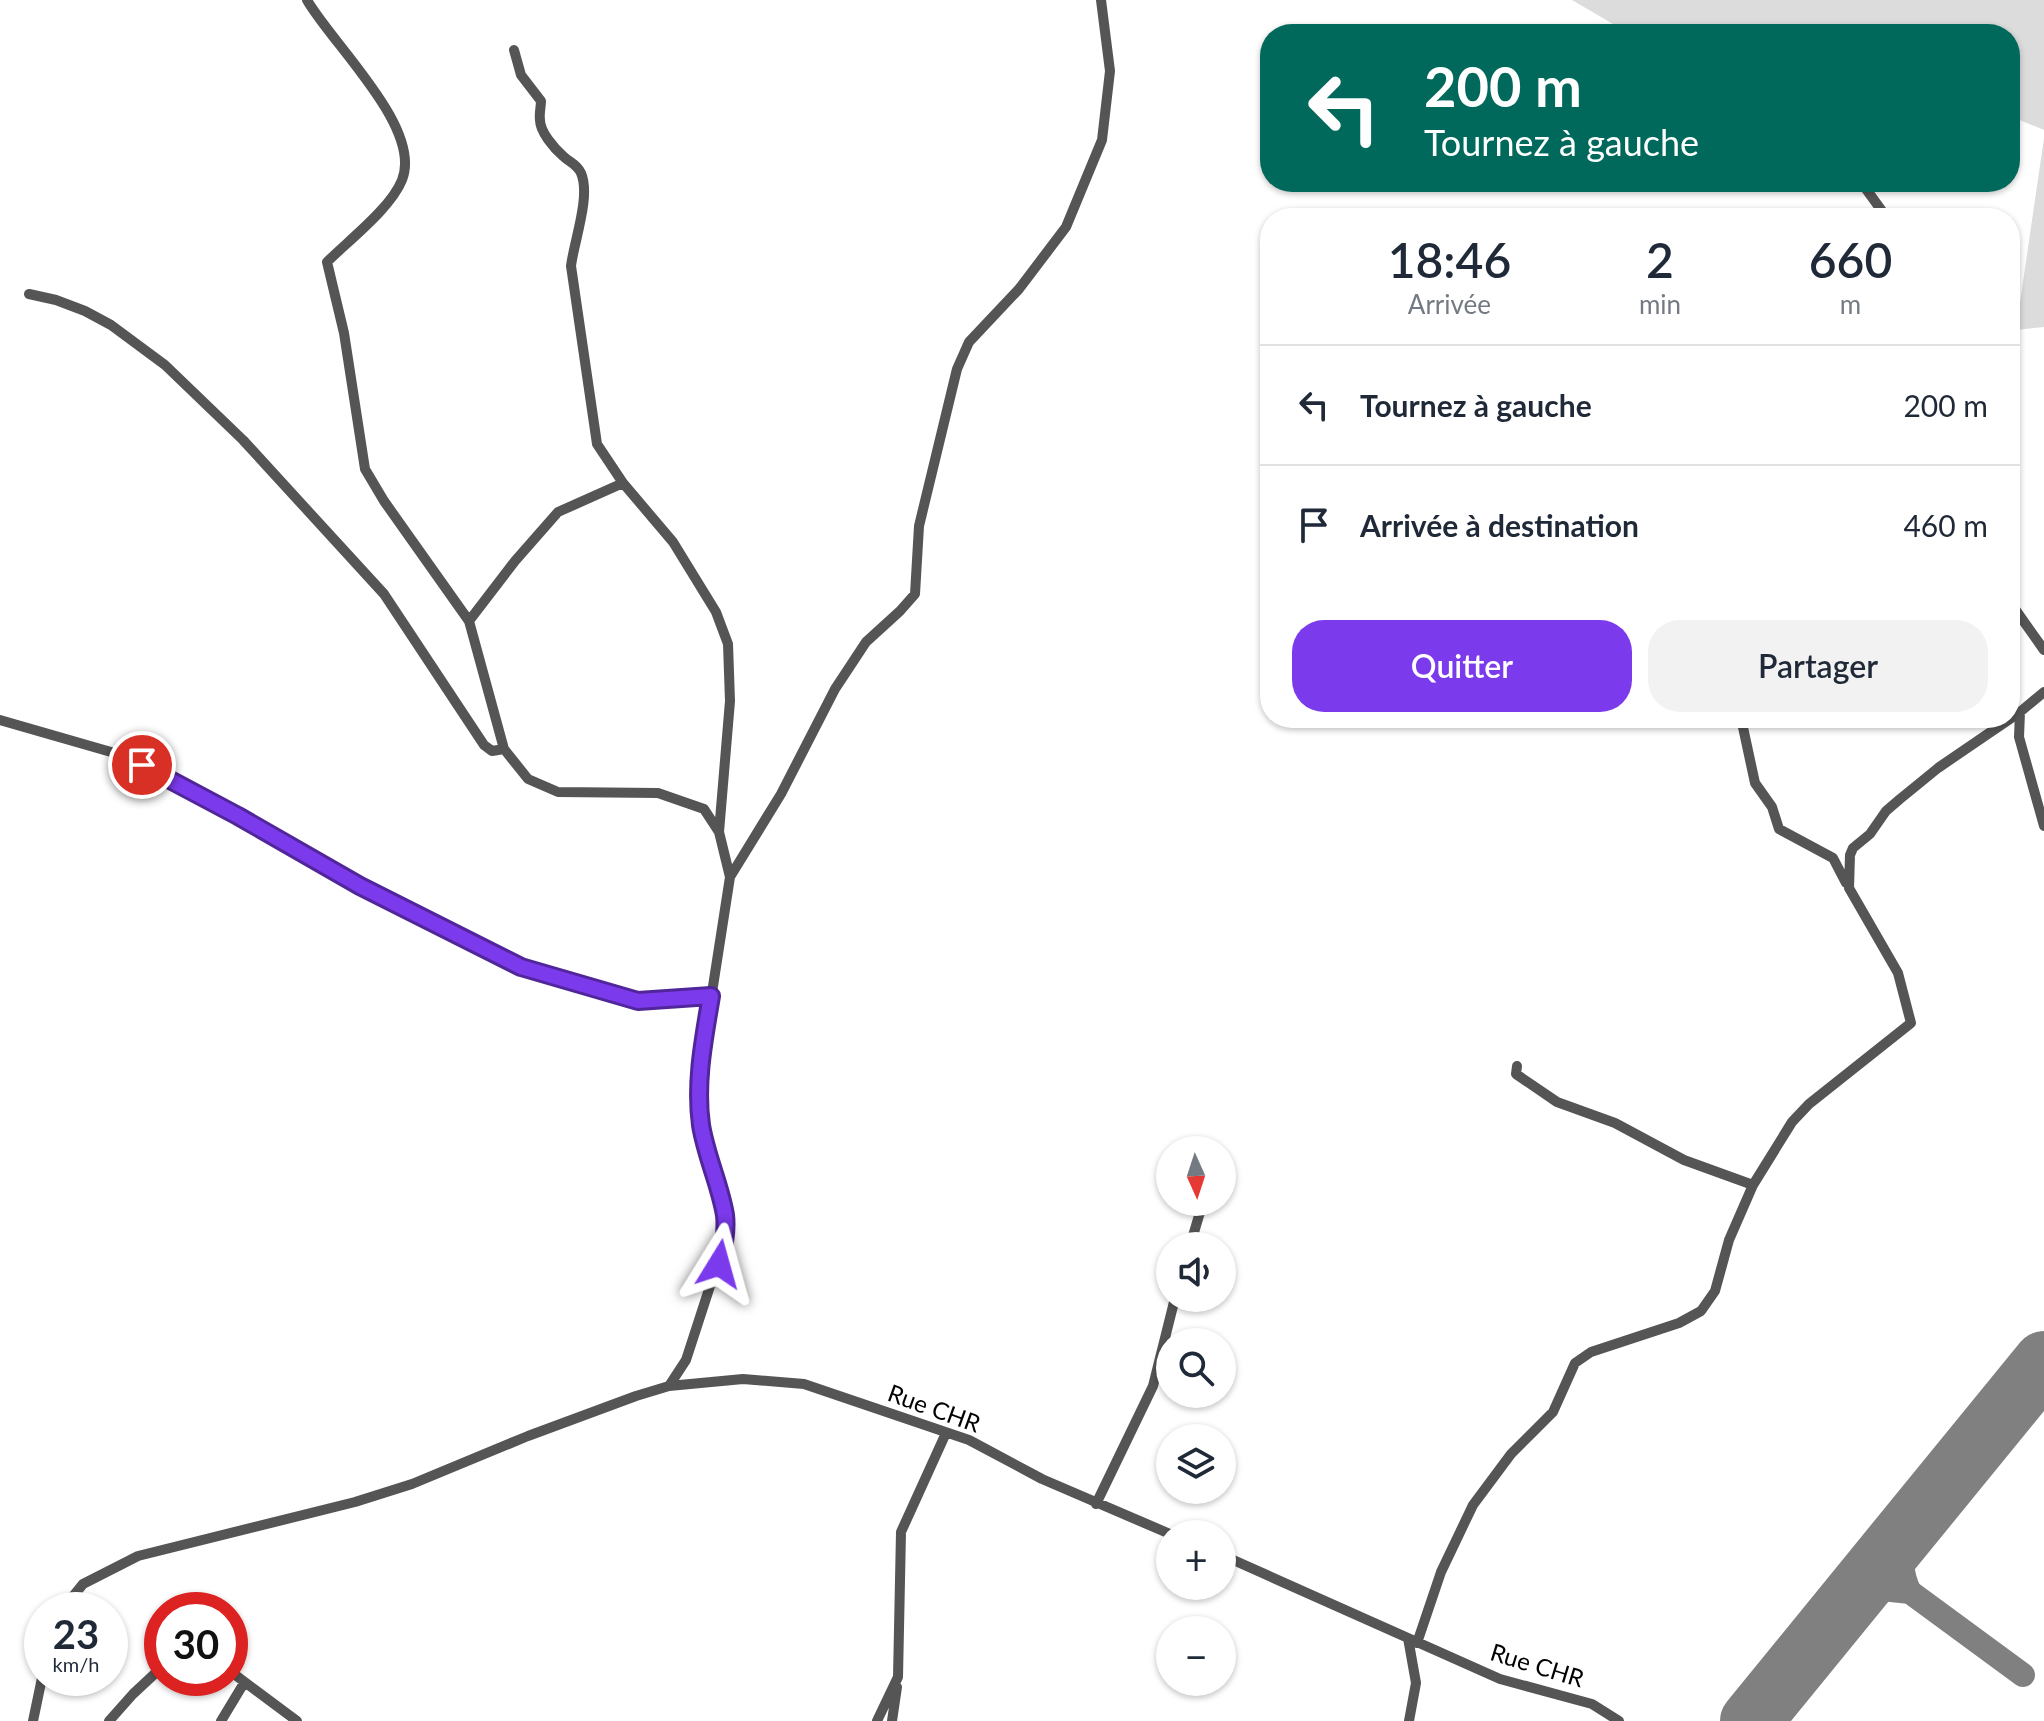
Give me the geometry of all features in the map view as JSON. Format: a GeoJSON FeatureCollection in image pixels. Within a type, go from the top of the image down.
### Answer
{"type":"FeatureCollection","features":[{"type":"Feature","properties":{"kind":"street"},"geometry":{"type":"LineString","coordinates":[[307,0],[385,107],[403,147],[402,179],[378,213],[327,262],[344,333],[365,469],[469,621],[504,749],[528,779],[558,792],[658,793],[704,809],[719,832]]}},
{"type":"Feature","properties":{"kind":"street"},"geometry":{"type":"LineString","coordinates":[[669,1386],[686,1360],[725,1240],[725,1216],[704,1139],[699,1103],[702,1057],[730,877],[781,794],[835,689],[866,642],[915,594],[919,526],[957,369],[969,342],[1019,289],[1066,227],[1102,140],[1110,71],[1101,0]]}},
{"type":"Feature","properties":{"kind":"street"},"geometry":{"type":"LineString","coordinates":[[514,50],[521,75],[541,101],[542,129],[581,174],[582,207],[571,266],[597,444],[623,483],[673,542],[724,629],[731,672],[719,832],[730,877]]}},
{"type":"Feature","properties":{"kind":"street"},"geometry":{"type":"LineString","coordinates":[[29,294],[70,305],[111,325],[165,365],[243,440],[384,594],[484,745],[492,751],[504,749]]}},
{"type":"Feature","properties":{"kind":"street"},"geometry":{"type":"LineString","coordinates":[[469,621],[558,512],[623,483]]}},
{"type":"Feature","properties":{"kind":"street"},"geometry":{"type":"LineString","coordinates":[[2020,616],[2044,650]]}},
{"type":"Feature","properties":{"kind":"street"},"geometry":{"type":"LineString","coordinates":[[2020,712],[2044,692]]}},
{"type":"Feature","properties":{"kind":"street"},"geometry":{"type":"LineString","coordinates":[[0,720],[118,754],[238,816],[360,886],[521,967],[638,1001],[711,996]]}},
{"type":"Feature","properties":{"kind":"street"},"geometry":{"type":"LineString","coordinates":[[1409,1721],[1416,1683],[1413,1640],[1441,1572],[1473,1505],[1511,1454],[1553,1412],[1575,1363],[1591,1352],[1645,1335],[1701,1311],[1715,1291],[1729,1240],[1753,1185],[1792,1122],[1809,1104],[1911,1023],[1898,973],[1833,858],[1779,829],[1772,807],[1755,783],[1743,728]]}},
{"type":"Feature","properties":{"kind":"street"},"geometry":{"type":"LineString","coordinates":[[1849,888],[1853,848],[1870,834],[1886,811],[1938,768],[1996,728]]}},
{"type":"Feature","properties":{"kind":"street"},"geometry":{"type":"LineString","coordinates":[[2007,728],[2019,737]]}},
{"type":"Feature","properties":{"kind":"street"},"geometry":{"type":"LineString","coordinates":[[2019,728],[2019,737],[2044,826]]}},
{"type":"Feature","properties":{"kind":"street"},"geometry":{"type":"LineString","coordinates":[[1517,1066],[1516,1074],[1557,1102],[1615,1123],[1684,1160],[1753,1185]]}},
{"type":"Feature","properties":{"kind":"street"},"geometry":{"type":"LineString","coordinates":[[1096,1504],[1153,1386],[1172,1312]]}},
{"type":"Feature","properties":{"kind":"street","name":"Rue CHR"},"geometry":{"type":"LineString","coordinates":[[77,1592],[83,1584],[138,1556],[355,1502],[412,1484],[599,1409],[669,1386],[743,1379],[804,1384],[969,1440],[1096,1504],[1156,1528]]}},
{"type":"Feature","properties":{"kind":"street"},"geometry":{"type":"LineString","coordinates":[[892,1721],[898,1677],[901,1532],[946,1433]]}},
{"type":"Feature","properties":{"kind":"street","name":"Rue CHR"},"geometry":{"type":"LineString","coordinates":[[1236,1561],[1500,1679],[1592,1704],[1619,1721]]}},
{"type":"Feature","properties":{"kind":"street"},"geometry":{"type":"LineString","coordinates":[[877,1721],[898,1677]]}},
{"type":"Feature","properties":{"kind":"street"},"geometry":{"type":"LineString","coordinates":[[109,1721],[144,1685]]}},
{"type":"Feature","properties":{"kind":"street"},"geometry":{"type":"LineString","coordinates":[[248,1686],[297,1721]]}},
{"type":"Feature","properties":{"kind":"street"},"geometry":{"type":"LineString","coordinates":[[33,1721],[38,1696]]}},
{"type":"Feature","properties":{"kind":"street"},"geometry":{"type":"LineString","coordinates":[[221,1721],[236,1696]]}},
{"type":"Feature","properties":{"kind":"shaded area"},"geometry":{"type":"Polygon","coordinates":[[[1572,0],[2044,0],[2044,130],[2020,120],[2020,24],[1613,24],[1572,0]]]}},
{"type":"Feature","properties":{"kind":"shaded area"},"geometry":{"type":"Polygon","coordinates":[[[2044,138],[2044,327],[2020,330],[2020,303],[2044,138]]]}},
{"type":"Feature","properties":{"kind":"taxiway"},"geometry":{"type":"LineString","coordinates":[[1906,1531],[1903,1570],[1910,1592]]}},
{"type":"Feature","properties":{"kind":"taxiway"},"geometry":{"type":"LineString","coordinates":[[1849,1601],[1882,1589],[1910,1592],[2023,1675]]}},
{"type":"Feature","properties":{"kind":"runway"},"geometry":{"type":"LineString","coordinates":[[1751,1721],[2044,1362]]}},
{"type":"Feature","properties":{"kind":"route"},"geometry":{"type":"LineString","coordinates":[[142,765],[360,886],[521,967],[638,1001],[711,996],[699,1103],[704,1139],[725,1216],[725,1240],[719,1264]]}}]}
